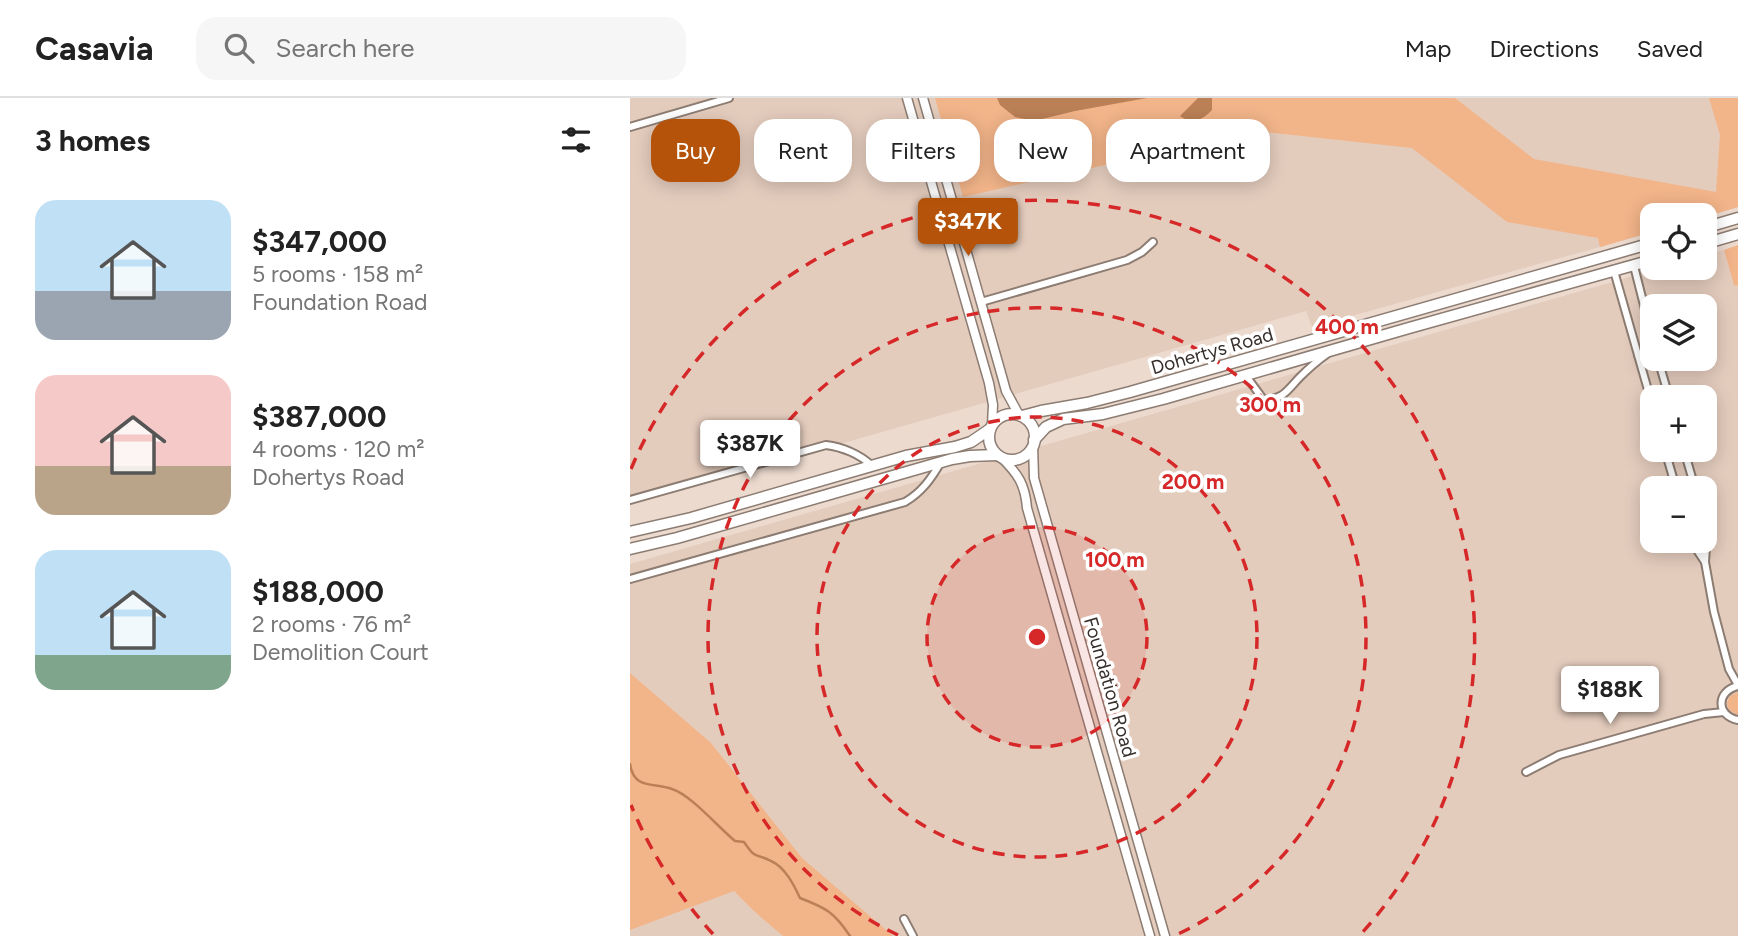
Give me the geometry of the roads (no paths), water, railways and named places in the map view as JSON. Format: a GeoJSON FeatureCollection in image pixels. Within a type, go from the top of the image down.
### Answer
{"type":"FeatureCollection","features":[{"type":"Feature","properties":{"kind":"main road"},"geometry":{"type":"LineString","coordinates":[[1717,224],[1738,218]]}},
{"type":"Feature","properties":{"kind":"main road"},"geometry":{"type":"LineString","coordinates":[[1717,240],[1738,234]]}},
{"type":"Feature","properties":{"kind":"main road","name":"Dohertys Road"},"geometry":{"type":"LineString","coordinates":[[1021,415],[1121,395],[1640,246]]}},
{"type":"Feature","properties":{"kind":"main road"},"geometry":{"type":"LineString","coordinates":[[1614,271],[1619,252],[1634,266]]}},
{"type":"Feature","properties":{"kind":"main road","name":"Dohertys Road"},"geometry":{"type":"LineString","coordinates":[[1034,442],[1046,427],[1063,419],[1130,408],[1640,264]]}},
{"type":"Feature","properties":{"kind":"main road"},"geometry":{"type":"LineString","coordinates":[[1405,314],[1409,328]]}},
{"type":"Feature","properties":{"kind":"main road"},"geometry":{"type":"LineString","coordinates":[[630,533],[906,456],[965,444],[1006,414],[1021,415],[1032,426],[1034,442],[1028,453],[1020,458],[1011,460],[999,456],[970,456],[941,462],[630,549]]}},
{"type":"Feature","properties":{"kind":"main road"},"geometry":{"type":"LineString","coordinates":[[991,427],[989,443],[999,456]]}},
{"type":"Feature","properties":{"kind":"street"},"geometry":{"type":"LineString","coordinates":[[630,127],[729,98]]}},
{"type":"Feature","properties":{"kind":"street"},"geometry":{"type":"LineString","coordinates":[[907,98],[913,119]]}},
{"type":"Feature","properties":{"kind":"street"},"geometry":{"type":"LineString","coordinates":[[923,98],[929,119]]}},
{"type":"Feature","properties":{"kind":"street"},"geometry":{"type":"LineString","coordinates":[[931,182],[989,383],[993,405],[991,427]]}},
{"type":"Feature","properties":{"kind":"street"},"geometry":{"type":"LineString","coordinates":[[947,182],[1006,391],[1021,415]]}},
{"type":"Feature","properties":{"kind":"street"},"geometry":{"type":"LineString","coordinates":[[981,302],[1127,260],[1153,242]]}},
{"type":"Feature","properties":{"kind":"street"},"geometry":{"type":"LineString","coordinates":[[1634,266],[1641,294]]}},
{"type":"Feature","properties":{"kind":"street"},"geometry":{"type":"LineString","coordinates":[[1614,271],[1647,385]]}},
{"type":"Feature","properties":{"kind":"street","name":"Dohertys Road"},"geometry":{"type":"LineString","coordinates":[[1241,376],[1249,380],[1265,400],[1272,398],[1287,392],[1318,360],[1334,349]]}},
{"type":"Feature","properties":{"kind":"street","name":"Foundation Road"},"geometry":{"type":"LineString","coordinates":[[1034,442],[1034,478],[1165,936]]}},
{"type":"Feature","properties":{"kind":"street"},"geometry":{"type":"LineString","coordinates":[[630,500],[826,445],[853,453],[872,466]]}},
{"type":"Feature","properties":{"kind":"street","name":"Foundation Road"},"geometry":{"type":"LineString","coordinates":[[999,456],[1015,470],[1024,490],[1150,936]]}},
{"type":"Feature","properties":{"kind":"street"},"geometry":{"type":"LineString","coordinates":[[630,579],[905,502],[925,486],[941,462]]}},
{"type":"Feature","properties":{"kind":"street"},"geometry":{"type":"LineString","coordinates":[[1698,553],[1704,562]]}},
{"type":"Feature","properties":{"kind":"street"},"geometry":{"type":"LineString","coordinates":[[1705,553],[1704,562],[1714,612],[1730,669],[1738,685],[1725,692],[1721,702],[1706,713]]}},
{"type":"Feature","properties":{"kind":"street"},"geometry":{"type":"LineString","coordinates":[[1729,689],[1730,669]]}},
{"type":"Feature","properties":{"kind":"street"},"geometry":{"type":"LineString","coordinates":[[1721,702],[1727,716],[1738,721]]}},
{"type":"Feature","properties":{"kind":"street"},"geometry":{"type":"LineString","coordinates":[[1525,772],[1559,755],[1706,713],[1724,712]]}},
{"type":"Feature","properties":{"kind":"street"},"geometry":{"type":"LineString","coordinates":[[904,919],[913,936]]}},
{"type":"Feature","properties":{"kind":"waterway"},"geometry":{"type":"LineString","coordinates":[[630,764],[632,772],[640,781],[679,792],[696,804],[735,841],[744,842],[754,854],[781,867],[800,898],[829,912],[850,936]]}}]}
